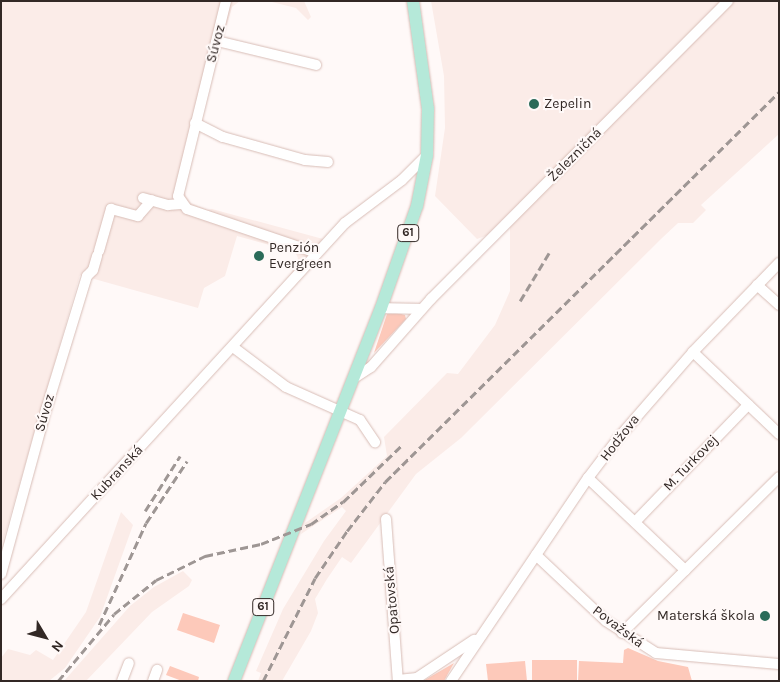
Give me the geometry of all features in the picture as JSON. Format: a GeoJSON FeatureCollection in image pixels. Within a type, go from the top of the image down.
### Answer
{"type":"FeatureCollection","features":[{"type":"Feature","properties":{"kind":"main road","name":"61"},"geometry":{"type":"LineString","coordinates":[[234,681],[381,308],[417,206],[427,155],[427,92],[413,1]]}},
{"type":"Feature","properties":{"kind":"street","name":"Súvoz"},"geometry":{"type":"LineString","coordinates":[[181,204],[177,189],[226,1]]}},
{"type":"Feature","properties":{"kind":"street","name":"Železničná"},"geometry":{"type":"LineString","coordinates":[[354,378],[370,367],[421,309],[728,1]]}},
{"type":"Feature","properties":{"kind":"street"},"geometry":{"type":"LineString","coordinates":[[217,41],[316,65]]}},
{"type":"Feature","properties":{"kind":"street"},"geometry":{"type":"LineString","coordinates":[[195,123],[223,137],[305,160],[328,162]]}},
{"type":"Feature","properties":{"kind":"street","name":"Kubranská"},"geometry":{"type":"LineString","coordinates":[[1,599],[354,214],[397,184],[427,155]]}},
{"type":"Feature","properties":{"kind":"street","name":"Súvoz"},"geometry":{"type":"LineString","coordinates":[[1,574],[46,410],[87,276],[93,270],[111,210],[138,216],[148,199],[181,204],[187,209],[317,253]]}},
{"type":"Feature","properties":{"kind":"street","name":"Hodžova"},"geometry":{"type":"LineString","coordinates":[[451,681],[588,478],[693,352],[779,262]]}},
{"type":"Feature","properties":{"kind":"street"},"geometry":{"type":"LineString","coordinates":[[757,285],[779,305]]}},
{"type":"Feature","properties":{"kind":"street"},"geometry":{"type":"LineString","coordinates":[[381,308],[421,309]]}},
{"type":"Feature","properties":{"kind":"street"},"geometry":{"type":"LineString","coordinates":[[233,347],[286,387],[360,420],[375,442]]}},
{"type":"Feature","properties":{"kind":"street"},"geometry":{"type":"LineString","coordinates":[[693,352],[779,434]]}},
{"type":"Feature","properties":{"kind":"street","name":"M. Turkovej"},"geometry":{"type":"LineString","coordinates":[[635,522],[748,405]]}},
{"type":"Feature","properties":{"kind":"street"},"geometry":{"type":"LineString","coordinates":[[622,633],[779,477]]}},
{"type":"Feature","properties":{"kind":"street"},"geometry":{"type":"LineString","coordinates":[[588,478],[685,570]]}},
{"type":"Feature","properties":{"kind":"street","name":"Opatovská"},"geometry":{"type":"LineString","coordinates":[[386,519],[398,680]]}},
{"type":"Feature","properties":{"kind":"street","name":"Považská"},"geometry":{"type":"LineString","coordinates":[[536,555],[622,633],[656,653],[774,664]]}},
{"type":"Feature","properties":{"kind":"street","name":"Hodžova"},"geometry":{"type":"LineString","coordinates":[[398,680],[416,678],[440,665],[484,632]]}},
{"type":"Feature","properties":{"kind":"street"},"geometry":{"type":"LineString","coordinates":[[774,664],[779,654]]}},
{"type":"Feature","properties":{"kind":"street"},"geometry":{"type":"LineString","coordinates":[[122,681],[129,664]]}},
{"type":"Feature","properties":{"kind":"street"},"geometry":{"type":"LineString","coordinates":[[153,681],[157,670]]}},
{"type":"Feature","properties":{"kind":"shaded area"},"geometry":{"type":"Polygon","coordinates":[[[1,1],[240,1],[232,7],[203,108],[184,188],[186,196],[191,203],[207,210],[212,209],[323,239],[291,274],[298,258],[295,252],[237,236],[225,276],[204,288],[198,308],[80,275],[1,548],[1,1]]]}},
{"type":"Feature","properties":{"kind":"shaded area"},"geometry":{"type":"Polygon","coordinates":[[[268,1],[304,1],[311,17],[308,20],[296,8],[268,1]]]}},
{"type":"Feature","properties":{"kind":"shaded area"},"geometry":{"type":"Polygon","coordinates":[[[431,1],[779,1],[779,134],[701,205],[706,210],[693,223],[678,223],[461,438],[416,474],[351,563],[342,557],[327,579],[315,599],[318,613],[311,631],[282,681],[258,681],[261,673],[256,671],[283,609],[324,541],[346,511],[342,507],[301,534],[305,523],[341,498],[387,456],[384,437],[447,373],[458,374],[495,325],[510,291],[510,227],[477,239],[435,196],[445,128],[444,76],[431,1]]]}},
{"type":"Feature","properties":{"kind":"shaded area"},"geometry":{"type":"Polygon","coordinates":[[[397,313],[405,315],[406,319],[374,353],[387,314],[397,313]]]}},
{"type":"Feature","properties":{"kind":"shaded area"},"geometry":{"type":"Polygon","coordinates":[[[121,512],[133,525],[100,617],[65,668],[49,681],[1,681],[1,658],[8,649],[30,655],[36,650],[53,660],[86,612],[121,512]]]}},
{"type":"Feature","properties":{"kind":"shaded area"},"geometry":{"type":"Polygon","coordinates":[[[183,571],[192,580],[189,586],[152,612],[86,681],[64,681],[130,606],[154,587],[183,571]]]}},
{"type":"Feature","properties":{"kind":"shaded area"},"geometry":{"type":"Polygon","coordinates":[[[183,613],[220,625],[214,643],[177,630],[183,613]]]}},
{"type":"Feature","properties":{"kind":"shaded area"},"geometry":{"type":"Polygon","coordinates":[[[628,648],[658,661],[688,667],[692,681],[578,681],[579,661],[623,663],[624,650],[628,648]]]}},
{"type":"Feature","properties":{"kind":"shaded area"},"geometry":{"type":"Polygon","coordinates":[[[532,660],[577,660],[577,681],[532,681],[532,660]]]}},
{"type":"Feature","properties":{"kind":"shaded area"},"geometry":{"type":"Polygon","coordinates":[[[525,661],[527,681],[488,681],[486,664],[525,661]]]}},
{"type":"Feature","properties":{"kind":"shaded area"},"geometry":{"type":"Polygon","coordinates":[[[454,663],[444,681],[423,681],[454,663]]]}},
{"type":"Feature","properties":{"kind":"shaded area"},"geometry":{"type":"Polygon","coordinates":[[[170,666],[199,677],[198,681],[182,681],[166,675],[170,666]]]}},
{"type":"Feature","properties":{"kind":"railway"},"geometry":{"type":"LineString","coordinates":[[263,681],[315,578],[347,531],[385,482],[779,92]]}},
{"type":"Feature","properties":{"kind":"railway"},"geometry":{"type":"LineString","coordinates":[[520,301],[550,251]]}},
{"type":"Feature","properties":{"kind":"railway"},"geometry":{"type":"LineString","coordinates":[[58,681],[114,614],[156,580],[205,556],[261,544],[311,524],[343,502],[401,446]]}},
{"type":"Feature","properties":{"kind":"railway"},"geometry":{"type":"LineString","coordinates":[[145,511],[180,456]]}},
{"type":"Feature","properties":{"kind":"railway"},"geometry":{"type":"LineString","coordinates":[[99,625],[146,523],[187,461]]}},
{"type":"Feature","properties":{"kind":"place","name":"Zepelin"},"geometry":{"type":"Point","coordinates":[534,104]}},
{"type":"Feature","properties":{"kind":"place","name":"Penzión Evergreen"},"geometry":{"type":"Point","coordinates":[259,256]}},
{"type":"Feature","properties":{"kind":"place","name":"Materská škola"},"geometry":{"type":"Point","coordinates":[765,616]}}]}
